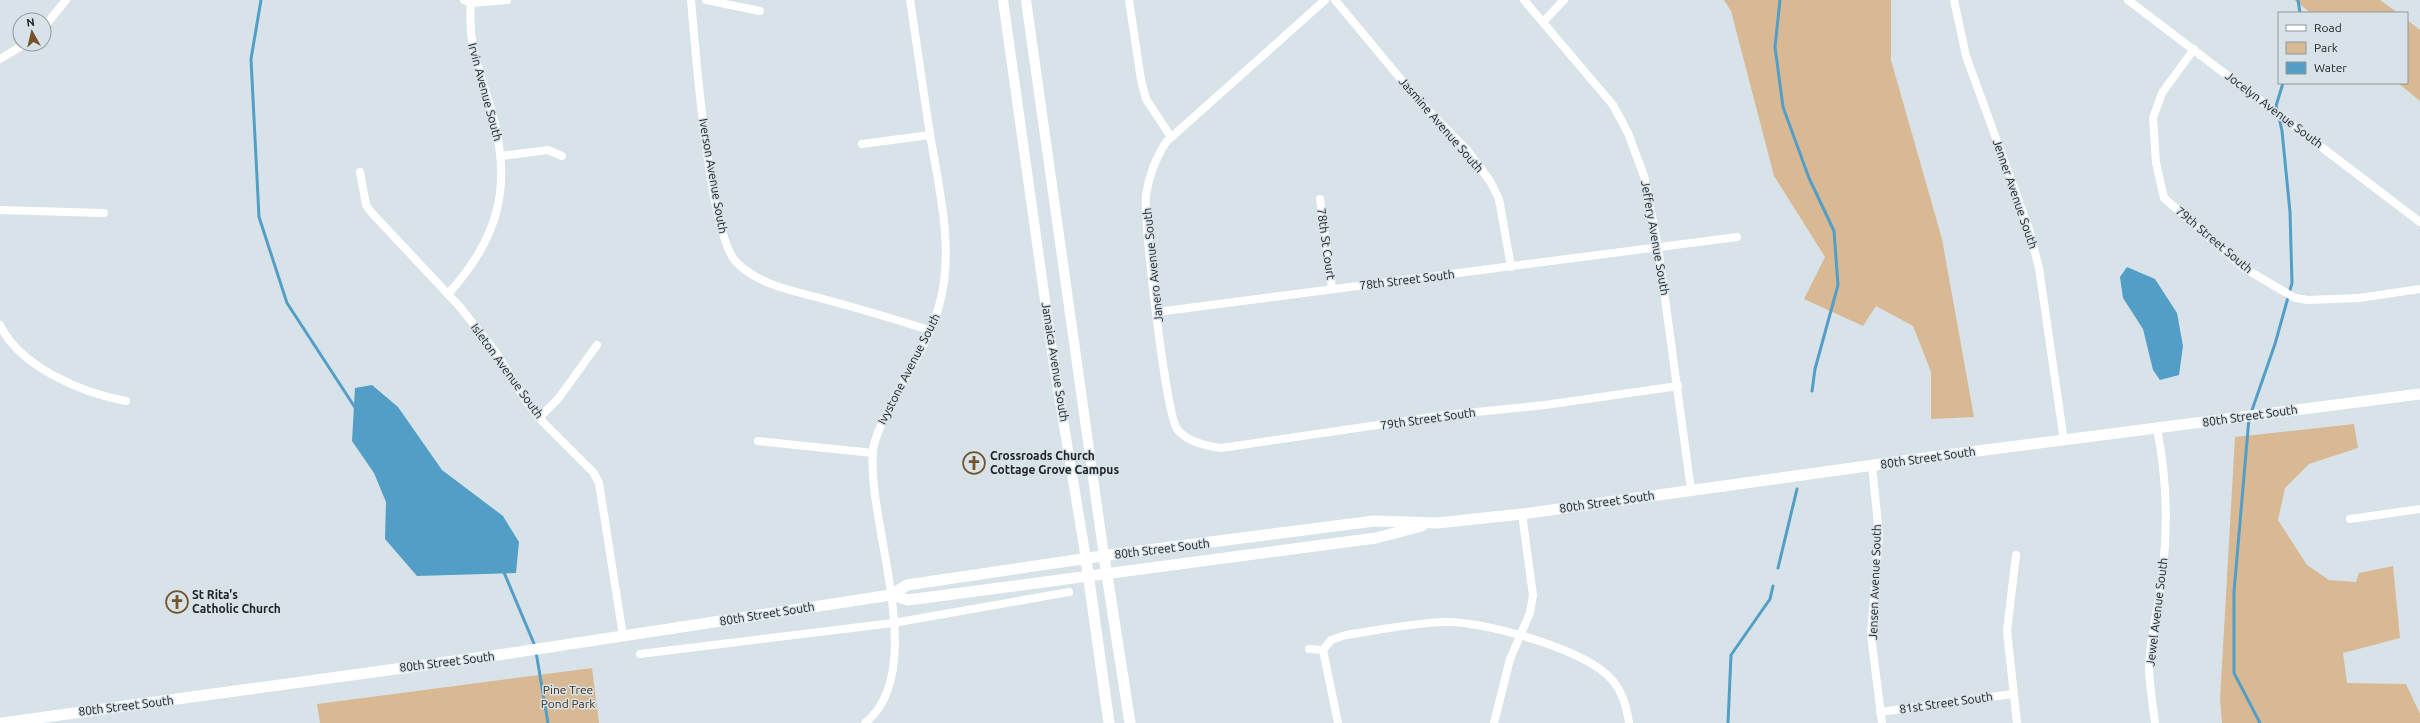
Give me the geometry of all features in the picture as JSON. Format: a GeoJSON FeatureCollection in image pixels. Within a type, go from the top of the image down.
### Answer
{"type":"FeatureCollection","features":[{"type":"Feature","properties":{"kind":"main road","name":"80th Street South"},"geometry":{"type":"LineString","coordinates":[[891,595],[908,600],[1088,577],[1376,538],[1437,523],[1522,514],[1691,490],[2420,394]]}},
{"type":"Feature","properties":{"kind":"main road","name":"80th Street South"},"geometry":{"type":"LineString","coordinates":[[2,723],[505,654],[891,595],[907,585],[1104,556],[1374,521],[1437,523]]}},
{"type":"Feature","properties":{"kind":"main road","name":"Jamaica Avenue South"},"geometry":{"type":"LineString","coordinates":[[1104,556],[1130,723]]}},
{"type":"Feature","properties":{"kind":"main road","name":"Jamaica Avenue South"},"geometry":{"type":"LineString","coordinates":[[1086,559],[1109,723]]}},
{"type":"Feature","properties":{"kind":"street"},"geometry":{"type":"LineString","coordinates":[[52,17],[66,0]]}},
{"type":"Feature","properties":{"kind":"street"},"geometry":{"type":"LineString","coordinates":[[468,1],[507,0]]}},
{"type":"Feature","properties":{"kind":"street","name":"Iverson Avenue South"},"geometry":{"type":"LineString","coordinates":[[691,0],[699,90],[716,204],[726,248],[736,262],[772,286],[830,300],[930,330]]}},
{"type":"Feature","properties":{"kind":"street"},"geometry":{"type":"LineString","coordinates":[[706,0],[760,11]]}},
{"type":"Feature","properties":{"kind":"street","name":"Ivystone Avenue South"},"geometry":{"type":"LineString","coordinates":[[865,723],[881,707],[888,688],[894,662],[891,595],[874,475],[873,453],[878,431],[930,330],[939,308],[945,283],[942,204],[910,0]]}},
{"type":"Feature","properties":{"kind":"street","name":"Jamaica Avenue South"},"geometry":{"type":"LineString","coordinates":[[1003,0],[1054,365],[1086,559]]}},
{"type":"Feature","properties":{"kind":"street","name":"Jamaica Avenue South"},"geometry":{"type":"LineString","coordinates":[[1026,0],[1104,556]]}},
{"type":"Feature","properties":{"kind":"street"},"geometry":{"type":"LineString","coordinates":[[1129,0],[1140,80],[1146,99],[1171,137]]}},
{"type":"Feature","properties":{"kind":"street","name":"Janero Avenue South"},"geometry":{"type":"LineString","coordinates":[[1181,434],[1176,428],[1170,411],[1157,312],[1146,197],[1149,176],[1156,157],[1171,137],[1325,0]]}},
{"type":"Feature","properties":{"kind":"street","name":"Jasmine Avenue South"},"geometry":{"type":"LineString","coordinates":[[1335,0],[1419,101],[1467,150],[1490,181],[1499,199],[1512,267]]}},
{"type":"Feature","properties":{"kind":"street","name":"Jeffery Avenue South"},"geometry":{"type":"LineString","coordinates":[[1524,0],[1602,89],[1628,133],[1644,176],[1658,247],[1691,490]]}},
{"type":"Feature","properties":{"kind":"street"},"geometry":{"type":"LineString","coordinates":[[1543,22],[1564,0]]}},
{"type":"Feature","properties":{"kind":"street","name":"Jenner Avenue South"},"geometry":{"type":"LineString","coordinates":[[1954,0],[1966,56],[2031,237],[2039,268],[2064,441]]}},
{"type":"Feature","properties":{"kind":"street","name":"Jocelyn Avenue South"},"geometry":{"type":"LineString","coordinates":[[2128,0],[2420,222]]}},
{"type":"Feature","properties":{"kind":"street","name":"Irvin Avenue South"},"geometry":{"type":"LineString","coordinates":[[448,294],[476,260],[495,219],[500,199],[501,156],[492,110],[472,46],[468,1]]}},
{"type":"Feature","properties":{"kind":"street","name":"79th Street South"},"geometry":{"type":"LineString","coordinates":[[2194,49],[2162,93],[2153,118],[2156,163],[2164,198],[2244,268],[2295,298],[2308,300],[2359,298],[2420,289]]}},
{"type":"Feature","properties":{"kind":"street"},"geometry":{"type":"LineString","coordinates":[[0,59],[12,52]]}},
{"type":"Feature","properties":{"kind":"street"},"geometry":{"type":"LineString","coordinates":[[862,144],[930,135]]}},
{"type":"Feature","properties":{"kind":"street"},"geometry":{"type":"LineString","coordinates":[[501,156],[548,150],[562,156]]}},
{"type":"Feature","properties":{"kind":"street","name":"Isleton Avenue South"},"geometry":{"type":"LineString","coordinates":[[360,172],[366,205],[371,212],[448,294],[497,354],[526,401],[539,418],[593,472],[599,483],[623,636]]}},
{"type":"Feature","properties":{"kind":"street","name":"78th St Court"},"geometry":{"type":"LineString","coordinates":[[1320,199],[1332,289]]}},
{"type":"Feature","properties":{"kind":"street"},"geometry":{"type":"LineString","coordinates":[[0,210],[104,213]]}},
{"type":"Feature","properties":{"kind":"street","name":"78th Street South"},"geometry":{"type":"LineString","coordinates":[[1157,312],[1737,237]]}},
{"type":"Feature","properties":{"kind":"street"},"geometry":{"type":"LineString","coordinates":[[0,324],[5,334],[27,359],[49,373],[107,398],[126,402]]}},
{"type":"Feature","properties":{"kind":"street"},"geometry":{"type":"LineString","coordinates":[[539,418],[558,399],[597,345]]}},
{"type":"Feature","properties":{"kind":"street","name":"79th Street South"},"geometry":{"type":"LineString","coordinates":[[1181,434],[1202,445],[1221,448],[1446,415],[1544,405],[1678,386]]}},
{"type":"Feature","properties":{"kind":"street","name":"Jewel Avenue South"},"geometry":{"type":"LineString","coordinates":[[2155,723],[2149,673],[2150,649],[2164,568],[2165,508],[2157,429]]}},
{"type":"Feature","properties":{"kind":"street"},"geometry":{"type":"LineString","coordinates":[[758,441],[873,453]]}},
{"type":"Feature","properties":{"kind":"street","name":"Jensen Avenue South"},"geometry":{"type":"LineString","coordinates":[[1872,466],[1878,535],[1871,635],[1882,723]]}},
{"type":"Feature","properties":{"kind":"street"},"geometry":{"type":"LineString","coordinates":[[2350,518],[2420,509]]}},
{"type":"Feature","properties":{"kind":"street"},"geometry":{"type":"LineString","coordinates":[[1494,723],[1510,659],[1530,613],[1533,595],[1522,514]]}},
{"type":"Feature","properties":{"kind":"street"},"geometry":{"type":"LineString","coordinates":[[2016,555],[2007,631],[2017,723]]}},
{"type":"Feature","properties":{"kind":"street","name":"80th Street South"},"geometry":{"type":"LineString","coordinates":[[640,654],[893,622],[1069,592]]}},
{"type":"Feature","properties":{"kind":"street"},"geometry":{"type":"LineString","coordinates":[[1323,650],[1331,640],[1346,635],[1445,622],[1478,624],[1520,635],[1585,659],[1603,670],[1622,694],[1629,723]]}},
{"type":"Feature","properties":{"kind":"street"},"geometry":{"type":"LineString","coordinates":[[1309,649],[1323,650]]}},
{"type":"Feature","properties":{"kind":"street"},"geometry":{"type":"LineString","coordinates":[[1323,650],[1338,723]]}},
{"type":"Feature","properties":{"kind":"street","name":"81st Street South"},"geometry":{"type":"LineString","coordinates":[[1880,712],[2013,694]]}},
{"type":"Feature","properties":{"kind":"green space"},"geometry":{"type":"Polygon","coordinates":[[[1724,0],[1891,0],[1891,60],[1942,239],[1974,417],[1931,419],[1931,372],[1913,326],[1876,306],[1863,326],[1804,299],[1825,257],[1774,176],[1731,11],[1724,0]]]}},
{"type":"Feature","properties":{"kind":"green space"},"geometry":{"type":"Polygon","coordinates":[[[2294,0],[2380,0],[2397,12],[2310,12],[2294,0]]]}},
{"type":"Feature","properties":{"kind":"green space"},"geometry":{"type":"Polygon","coordinates":[[[2408,21],[2420,30],[2420,101],[2399,84],[2408,84],[2408,21]]]}},
{"type":"Feature","properties":{"kind":"green space"},"geometry":{"type":"Polygon","coordinates":[[[2354,424],[2358,448],[2309,464],[2285,488],[2278,520],[2307,565],[2329,580],[2356,582],[2359,573],[2393,566],[2400,638],[2343,653],[2347,683],[2406,684],[2420,714],[2420,723],[2222,723],[2220,699],[2235,437],[2354,424]]]}},
{"type":"Feature","properties":{"kind":"green space","name":"Pine Tree Pond Park"},"geometry":{"type":"Polygon","coordinates":[[[592,668],[599,723],[320,723],[317,704],[592,668]]]}},
{"type":"Feature","properties":{"kind":"water"},"geometry":{"type":"Polygon","coordinates":[[[2127,267],[2155,279],[2177,313],[2183,346],[2179,375],[2160,380],[2153,370],[2143,329],[2123,298],[2120,277],[2127,267]]]}},
{"type":"Feature","properties":{"kind":"water"},"geometry":{"type":"Polygon","coordinates":[[[372,385],[398,407],[442,470],[503,516],[519,542],[516,573],[417,576],[385,539],[386,502],[374,473],[352,441],[355,388],[372,385]]]}},
{"type":"Feature","properties":{"kind":"waterway"},"geometry":{"type":"LineString","coordinates":[[261,0],[251,59],[259,217],[287,303],[356,409]]}},
{"type":"Feature","properties":{"kind":"waterway"},"geometry":{"type":"LineString","coordinates":[[1780,0],[1775,47],[1783,107],[1809,178],[1834,231],[1838,285],[1815,369],[1812,391]]}},
{"type":"Feature","properties":{"kind":"waterway"},"geometry":{"type":"LineString","coordinates":[[2298,0],[2300,12]]}},
{"type":"Feature","properties":{"kind":"waterway"},"geometry":{"type":"LineString","coordinates":[[2278,112],[2276,106],[2283,84]]}},
{"type":"Feature","properties":{"kind":"waterway"},"geometry":{"type":"LineString","coordinates":[[2251,413],[2275,344],[2292,283],[2290,212],[2282,131],[2279,117]]}},
{"type":"Feature","properties":{"kind":"waterway"},"geometry":{"type":"LineString","coordinates":[[2249,418],[2234,592],[2234,673],[2260,723]]}},
{"type":"Feature","properties":{"kind":"waterway"},"geometry":{"type":"LineString","coordinates":[[1778,568],[1797,489]]}},
{"type":"Feature","properties":{"kind":"waterway"},"geometry":{"type":"LineString","coordinates":[[503,570],[535,646]]}},
{"type":"Feature","properties":{"kind":"waterway"},"geometry":{"type":"LineString","coordinates":[[1728,723],[1731,655],[1770,599],[1773,586]]}},
{"type":"Feature","properties":{"kind":"waterway"},"geometry":{"type":"LineString","coordinates":[[536,652],[548,723]]}},
{"type":"Feature","properties":{"kind":"place","name":"Crossroads Church Cottage Grove Campus"},"geometry":{"type":"Point","coordinates":[974,463]}},
{"type":"Feature","properties":{"kind":"place","name":"St Rita's Catholic Church"},"geometry":{"type":"Point","coordinates":[177,602]}}]}
